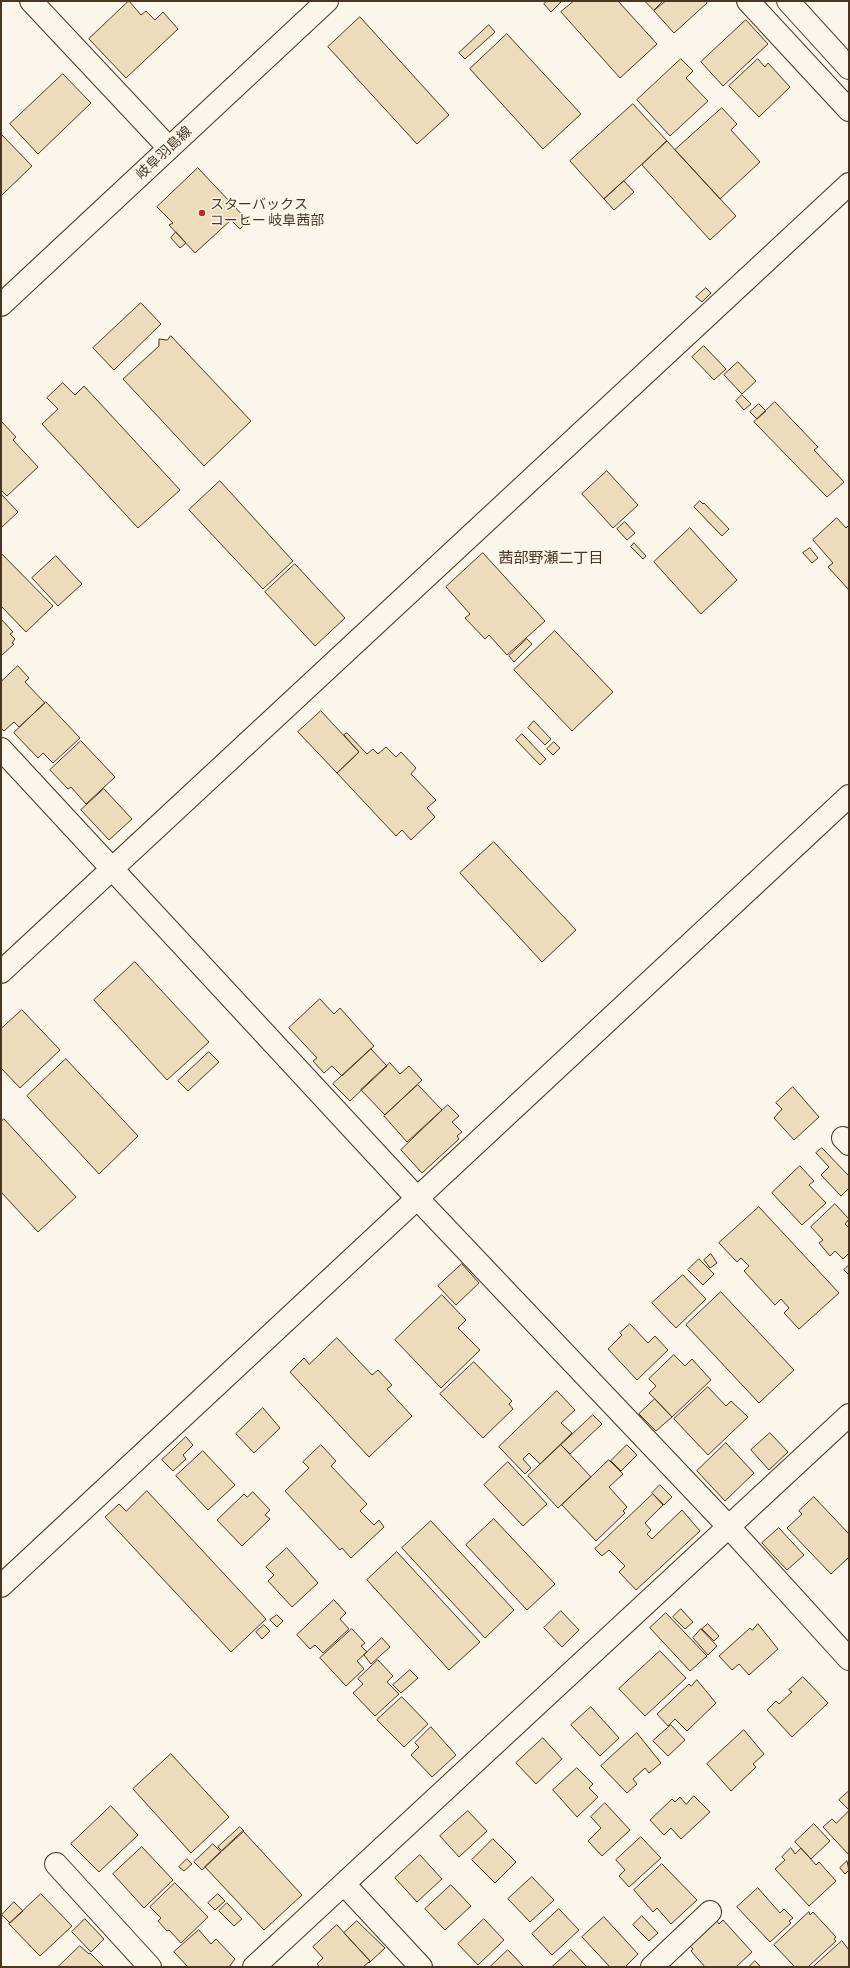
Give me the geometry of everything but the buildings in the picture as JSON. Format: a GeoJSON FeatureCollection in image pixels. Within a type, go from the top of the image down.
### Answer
{"type":"FeatureCollection","features":[{"type":"Feature","properties":{"kind":"street"},"geometry":{"type":"LineString","coordinates":[[31,1],[169,148]]}},
{"type":"Feature","properties":{"kind":"street","name":"岐阜羽島線"},"geometry":{"type":"LineString","coordinates":[[1,305],[327,1]]}},
{"type":"Feature","properties":{"kind":"street"},"geometry":{"type":"LineString","coordinates":[[748,1],[849,110]]}},
{"type":"Feature","properties":{"kind":"street"},"geometry":{"type":"LineString","coordinates":[[788,1],[849,68]]}},
{"type":"Feature","properties":{"kind":"street"},"geometry":{"type":"LineString","coordinates":[[1,972],[849,184]]}},
{"type":"Feature","properties":{"kind":"street"},"geometry":{"type":"LineString","coordinates":[[1,749],[416,1197],[728,1526],[849,1659]]}},
{"type":"Feature","properties":{"kind":"street"},"geometry":{"type":"LineString","coordinates":[[1,1586],[416,1197],[849,796]]}},
{"type":"Feature","properties":{"kind":"street"},"geometry":{"type":"LineString","coordinates":[[254,1967],[849,1415]]}},
{"type":"Feature","properties":{"kind":"street"},"geometry":{"type":"LineString","coordinates":[[56,1864],[150,1967]]}},
{"type":"Feature","properties":{"kind":"street"},"geometry":{"type":"LineString","coordinates":[[344,1884],[421,1967]]}},
{"type":"Feature","properties":{"kind":"street"},"geometry":{"type":"LineString","coordinates":[[652,1967],[710,1912]]}},
{"type":"Feature","properties":{"kind":"place","name":"スターバックス コーヒー 岐阜茜部"},"geometry":{"type":"Point","coordinates":[202,213]}},
{"type":"Feature","properties":{"kind":"district","name":"茜部野瀬二丁目"},"geometry":{"type":"Point","coordinates":[551,558]}}]}
